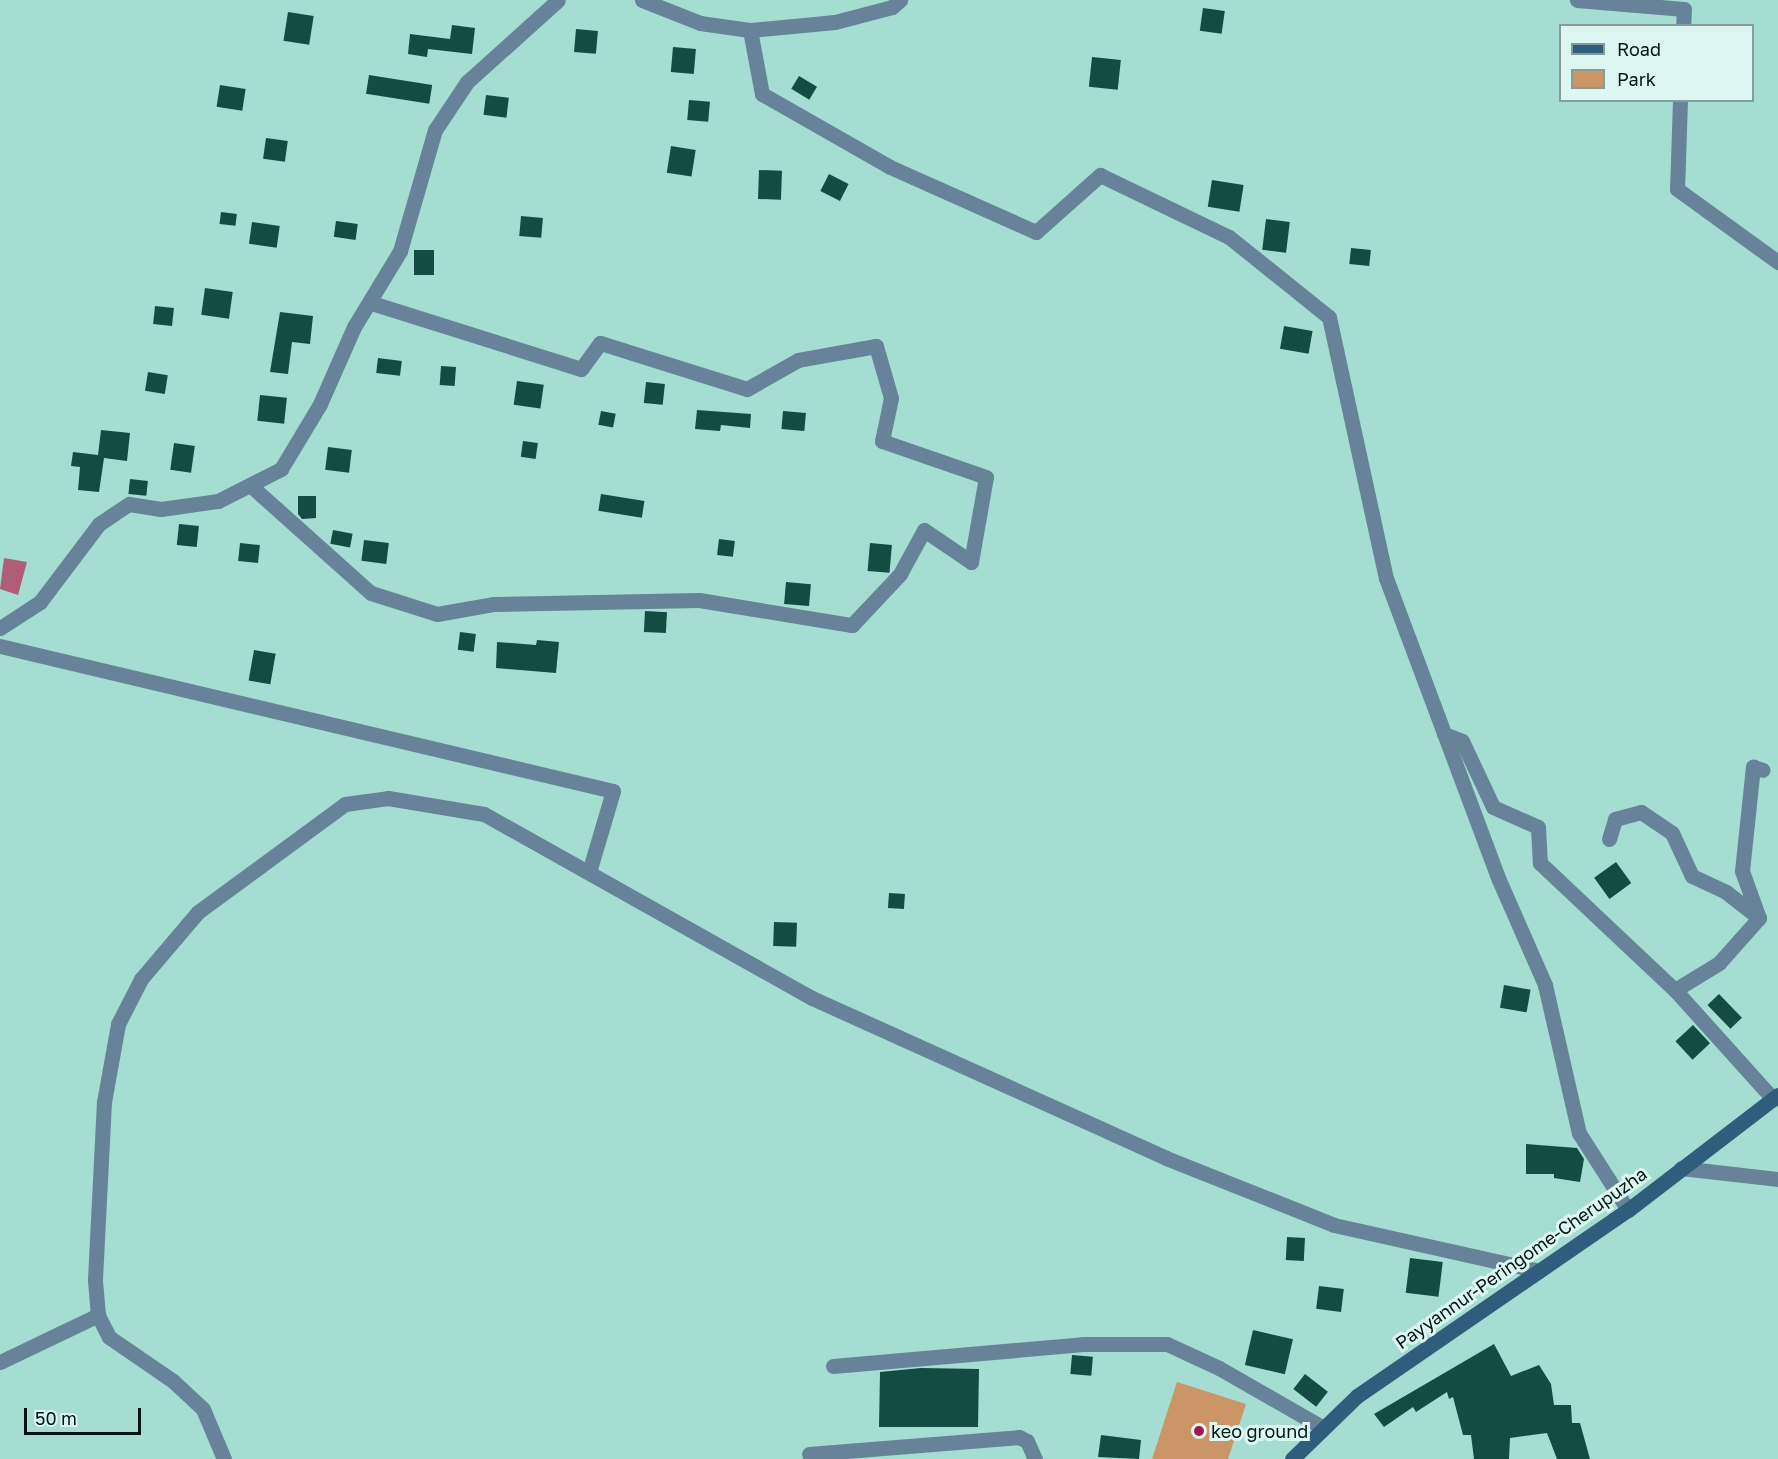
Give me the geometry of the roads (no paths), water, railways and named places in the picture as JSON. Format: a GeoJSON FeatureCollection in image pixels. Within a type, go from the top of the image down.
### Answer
{"type":"FeatureCollection","features":[{"type":"Feature","properties":{"kind":"main road","name":"Payyannur-Peringome-Cherupuzha"},"geometry":{"type":"LineString","coordinates":[[1292,1459],[1322,1427],[1358,1396],[1628,1210],[1775,1097]]}},
{"type":"Feature","properties":{"kind":"street"},"geometry":{"type":"LineString","coordinates":[[0,628],[40,602],[99,524],[129,504],[161,509],[218,501],[281,469],[320,404],[369,302],[400,251],[435,130],[467,82],[558,0]]}},
{"type":"Feature","properties":{"kind":"street"},"geometry":{"type":"LineString","coordinates":[[642,0],[700,22],[750,30],[834,22],[892,7],[900,0]]}},
{"type":"Feature","properties":{"kind":"street"},"geometry":{"type":"LineString","coordinates":[[1577,0],[1684,9],[1683,24]]}},
{"type":"Feature","properties":{"kind":"street"},"geometry":{"type":"LineString","coordinates":[[750,30],[762,94],[891,167],[1036,232],[1100,175],[1229,237],[1329,317],[1386,578],[1499,880],[1545,985],[1579,1133],[1628,1210]]}},
{"type":"Feature","properties":{"kind":"street"},"geometry":{"type":"LineString","coordinates":[[1680,102],[1677,189],[1778,262]]}},
{"type":"Feature","properties":{"kind":"street"},"geometry":{"type":"LineString","coordinates":[[250,485],[371,593],[437,614],[494,604],[699,600],[852,625],[900,574],[924,530],[971,562],[986,477],[882,441],[891,398],[876,346],[798,360],[747,389],[600,343],[581,369],[369,302]]}},
{"type":"Feature","properties":{"kind":"street"},"geometry":{"type":"LineString","coordinates":[[0,646],[614,791],[590,872]]}},
{"type":"Feature","properties":{"kind":"street"},"geometry":{"type":"LineString","coordinates":[[1444,734],[1462,741],[1493,807],[1538,827],[1540,863],[1675,990],[1775,1097]]}},
{"type":"Feature","properties":{"kind":"street"},"geometry":{"type":"LineString","coordinates":[[1759,918],[1742,871],[1751,807],[1752,767],[1763,770]]}},
{"type":"Feature","properties":{"kind":"street"},"geometry":{"type":"LineString","coordinates":[[224,1459],[203,1409],[173,1381],[109,1337],[98,1315],[95,1279],[104,1102],[118,1024],[141,979],[198,912],[345,804],[388,798],[484,814],[812,998],[1166,1158],[1334,1225],[1539,1271]]}},
{"type":"Feature","properties":{"kind":"street"},"geometry":{"type":"LineString","coordinates":[[1609,839],[1615,819],[1641,812],[1672,833],[1692,876],[1726,892],[1759,918]]}},
{"type":"Feature","properties":{"kind":"street"},"geometry":{"type":"LineString","coordinates":[[1675,990],[1719,963],[1759,918]]}},
{"type":"Feature","properties":{"kind":"street"},"geometry":{"type":"LineString","coordinates":[[1681,1168],[1778,1179]]}},
{"type":"Feature","properties":{"kind":"street"},"geometry":{"type":"LineString","coordinates":[[0,1362],[98,1315]]}},
{"type":"Feature","properties":{"kind":"street"},"geometry":{"type":"LineString","coordinates":[[833,1366],[1083,1344],[1167,1344],[1219,1368],[1322,1427]]}},
{"type":"Feature","properties":{"kind":"street"},"geometry":{"type":"LineString","coordinates":[[809,1454],[1019,1437],[1028,1441],[1035,1459]]}},
{"type":"Feature","properties":{"kind":"place","name":"keo ground"},"geometry":{"type":"Point","coordinates":[1199,1431]}}]}
